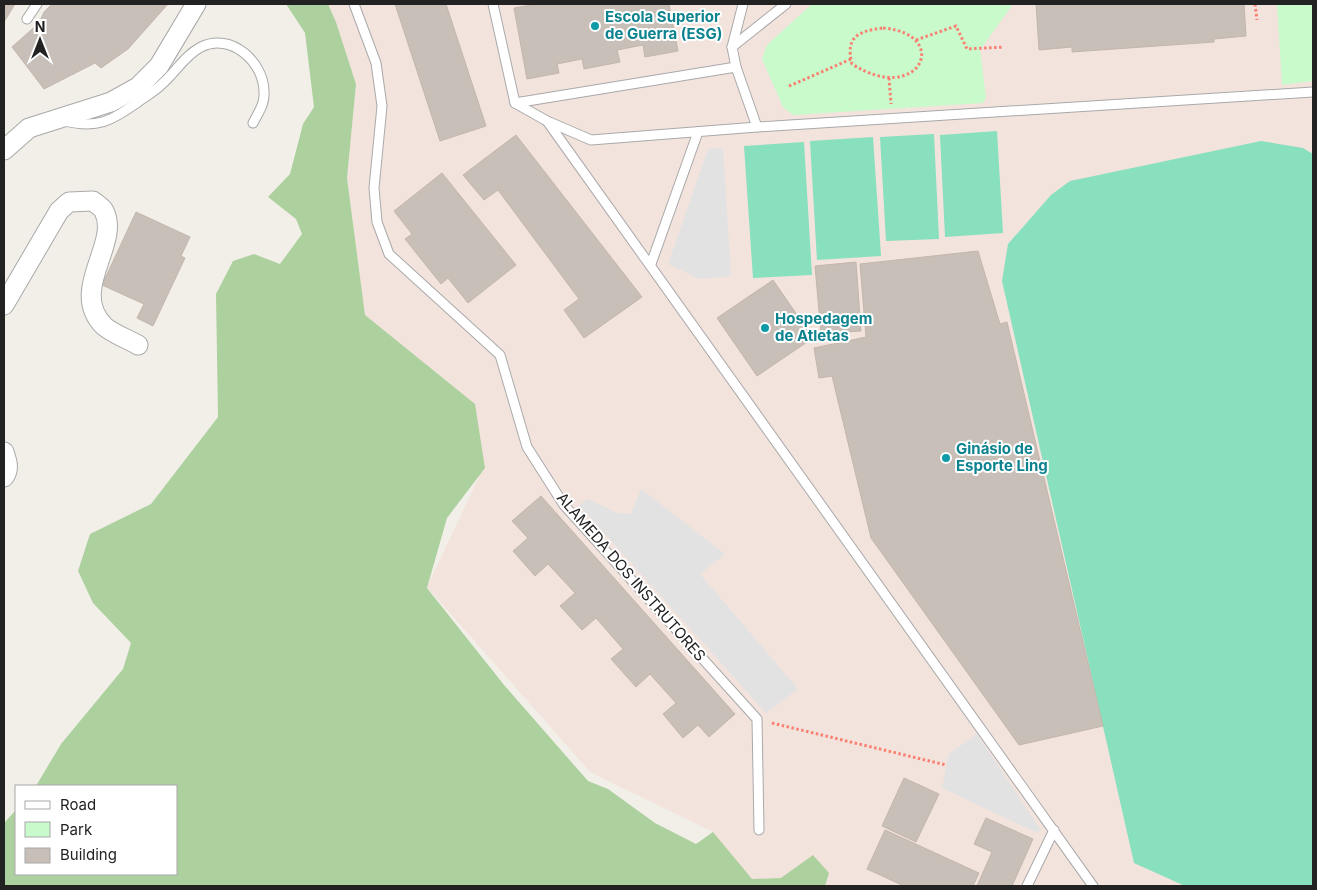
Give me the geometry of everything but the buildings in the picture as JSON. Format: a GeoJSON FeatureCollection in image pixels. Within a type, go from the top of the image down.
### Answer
{"type":"FeatureCollection","features":[{"type":"Feature","properties":{"kind":"street"},"geometry":{"type":"LineString","coordinates":[[4,150],[29,128],[111,102],[138,87],[158,66],[196,4]]}},
{"type":"Feature","properties":{"kind":"street"},"geometry":{"type":"LineString","coordinates":[[4,305],[59,211],[69,202],[93,201],[104,210],[107,221],[107,232],[95,270],[91,297],[93,310],[104,326],[138,345]]}},
{"type":"Feature","properties":{"kind":"street"},"geometry":{"type":"LineString","coordinates":[[4,452],[8,472],[4,476]]}},
{"type":"Feature","properties":{"kind":"lane"},"geometry":{"type":"LineString","coordinates":[[27,19],[37,4]]}},
{"type":"Feature","properties":{"kind":"lane","name":"ALAMEDA DOS INSTRUTORES"},"geometry":{"type":"LineString","coordinates":[[354,4],[376,63],[382,106],[374,188],[377,222],[389,254],[500,355],[527,446],[564,505],[757,719]]}},
{"type":"Feature","properties":{"kind":"lane"},"geometry":{"type":"LineString","coordinates":[[493,4],[515,103],[547,121],[591,140],[757,127],[1313,92]]}},
{"type":"Feature","properties":{"kind":"lane"},"geometry":{"type":"LineString","coordinates":[[743,4],[732,48],[736,67],[757,127]]}},
{"type":"Feature","properties":{"kind":"lane"},"geometry":{"type":"LineString","coordinates":[[732,48],[786,4]]}},
{"type":"Feature","properties":{"kind":"lane"},"geometry":{"type":"LineString","coordinates":[[57,119],[92,125],[113,119],[162,85],[185,60],[201,47],[228,45],[248,56],[259,73],[265,90],[264,103],[253,123]]}},
{"type":"Feature","properties":{"kind":"lane"},"geometry":{"type":"LineString","coordinates":[[515,103],[736,67]]}},
{"type":"Feature","properties":{"kind":"lane"},"geometry":{"type":"LineString","coordinates":[[547,121],[651,264],[1093,886]]}},
{"type":"Feature","properties":{"kind":"lane"},"geometry":{"type":"LineString","coordinates":[[651,264],[698,132]]}},
{"type":"Feature","properties":{"kind":"lane"},"geometry":{"type":"LineString","coordinates":[[757,719],[759,830]]}},
{"type":"Feature","properties":{"kind":"lane"},"geometry":{"type":"LineString","coordinates":[[1027,886],[1054,830]]}},
{"type":"Feature","properties":{"kind":"path"},"geometry":{"type":"LineString","coordinates":[[1256,4],[1257,20]]}},
{"type":"Feature","properties":{"kind":"path"},"geometry":{"type":"LineString","coordinates":[[916,40],[956,26],[967,49],[1004,48]]}},
{"type":"Feature","properties":{"kind":"path"},"geometry":{"type":"LineString","coordinates":[[893,29],[916,40],[921,48],[922,58],[916,69],[909,75],[889,78],[870,75],[852,64],[850,43],[860,32],[893,29]]}},
{"type":"Feature","properties":{"kind":"path"},"geometry":{"type":"LineString","coordinates":[[789,86],[851,59]]}},
{"type":"Feature","properties":{"kind":"path"},"geometry":{"type":"LineString","coordinates":[[889,78],[891,104]]}},
{"type":"Feature","properties":{"kind":"path"},"geometry":{"type":"LineString","coordinates":[[757,719],[946,765]]}},
{"type":"Feature","properties":{"kind":"shaded area"},"geometry":{"type":"Polygon","coordinates":[[[328,4],[1313,4],[1313,886],[735,886],[713,832],[590,772],[427,587],[479,477],[365,315],[347,178],[356,84],[336,22],[328,4]]]}},
{"type":"Feature","properties":{"kind":"shaded area"},"geometry":{"type":"Polygon","coordinates":[[[723,148],[731,276],[700,279],[668,264],[708,149],[723,148]]]}},
{"type":"Feature","properties":{"kind":"shaded area"},"geometry":{"type":"Polygon","coordinates":[[[641,489],[725,554],[700,574],[798,689],[766,713],[579,505],[588,499],[617,513],[631,514],[641,489]]]}},
{"type":"Feature","properties":{"kind":"shaded area"},"geometry":{"type":"Polygon","coordinates":[[[977,734],[1041,830],[1037,833],[942,788],[949,754],[977,734]]]}},
{"type":"Feature","properties":{"kind":"green space"},"geometry":{"type":"Polygon","coordinates":[[[286,4],[328,4],[336,22],[356,84],[347,178],[365,315],[475,404],[485,468],[447,518],[427,588],[504,685],[588,781],[608,789],[655,823],[696,844],[713,832],[752,879],[781,878],[813,855],[829,873],[825,886],[4,886],[4,823],[15,811],[15,875],[178,875],[178,785],[37,785],[61,744],[123,669],[131,643],[93,603],[78,571],[90,534],[151,504],[218,417],[216,294],[233,261],[254,254],[280,264],[302,234],[296,219],[268,197],[290,174],[303,124],[314,107],[305,33],[286,4]]]}},
{"type":"Feature","properties":{"kind":"green space"},"geometry":{"type":"Polygon","coordinates":[[[812,4],[1013,4],[980,50],[986,97],[983,103],[793,115],[783,107],[762,59],[767,45],[812,4]]]}},
{"type":"Feature","properties":{"kind":"green space"},"geometry":{"type":"Polygon","coordinates":[[[1277,4],[1313,4],[1313,81],[1282,85],[1277,4]]]}},
{"type":"Feature","properties":{"kind":"green space"},"geometry":{"type":"Polygon","coordinates":[[[997,131],[1003,233],[945,237],[940,135],[997,131]]]}},
{"type":"Feature","properties":{"kind":"green space"},"geometry":{"type":"Polygon","coordinates":[[[934,134],[939,239],[886,241],[880,137],[934,134]]]}},
{"type":"Feature","properties":{"kind":"green space"},"geometry":{"type":"Polygon","coordinates":[[[873,137],[881,256],[817,260],[810,141],[873,137]]]}},
{"type":"Feature","properties":{"kind":"green space"},"geometry":{"type":"Polygon","coordinates":[[[1261,141],[1303,148],[1313,154],[1313,886],[1185,886],[1134,863],[1002,281],[1008,244],[1051,195],[1070,181],[1261,141]]]}},
{"type":"Feature","properties":{"kind":"green space"},"geometry":{"type":"Polygon","coordinates":[[[804,142],[812,275],[753,278],[744,146],[804,142]]]}},
{"type":"Feature","properties":{"kind":"place","name":"Escola Superior de Guerra (ESG)"},"geometry":{"type":"Point","coordinates":[595,26]}},
{"type":"Feature","properties":{"kind":"place","name":"Hospedagem de Atletas"},"geometry":{"type":"Point","coordinates":[765,328]}},
{"type":"Feature","properties":{"kind":"place","name":"Ginásio de Esporte Ling"},"geometry":{"type":"Point","coordinates":[946,458]}}]}
